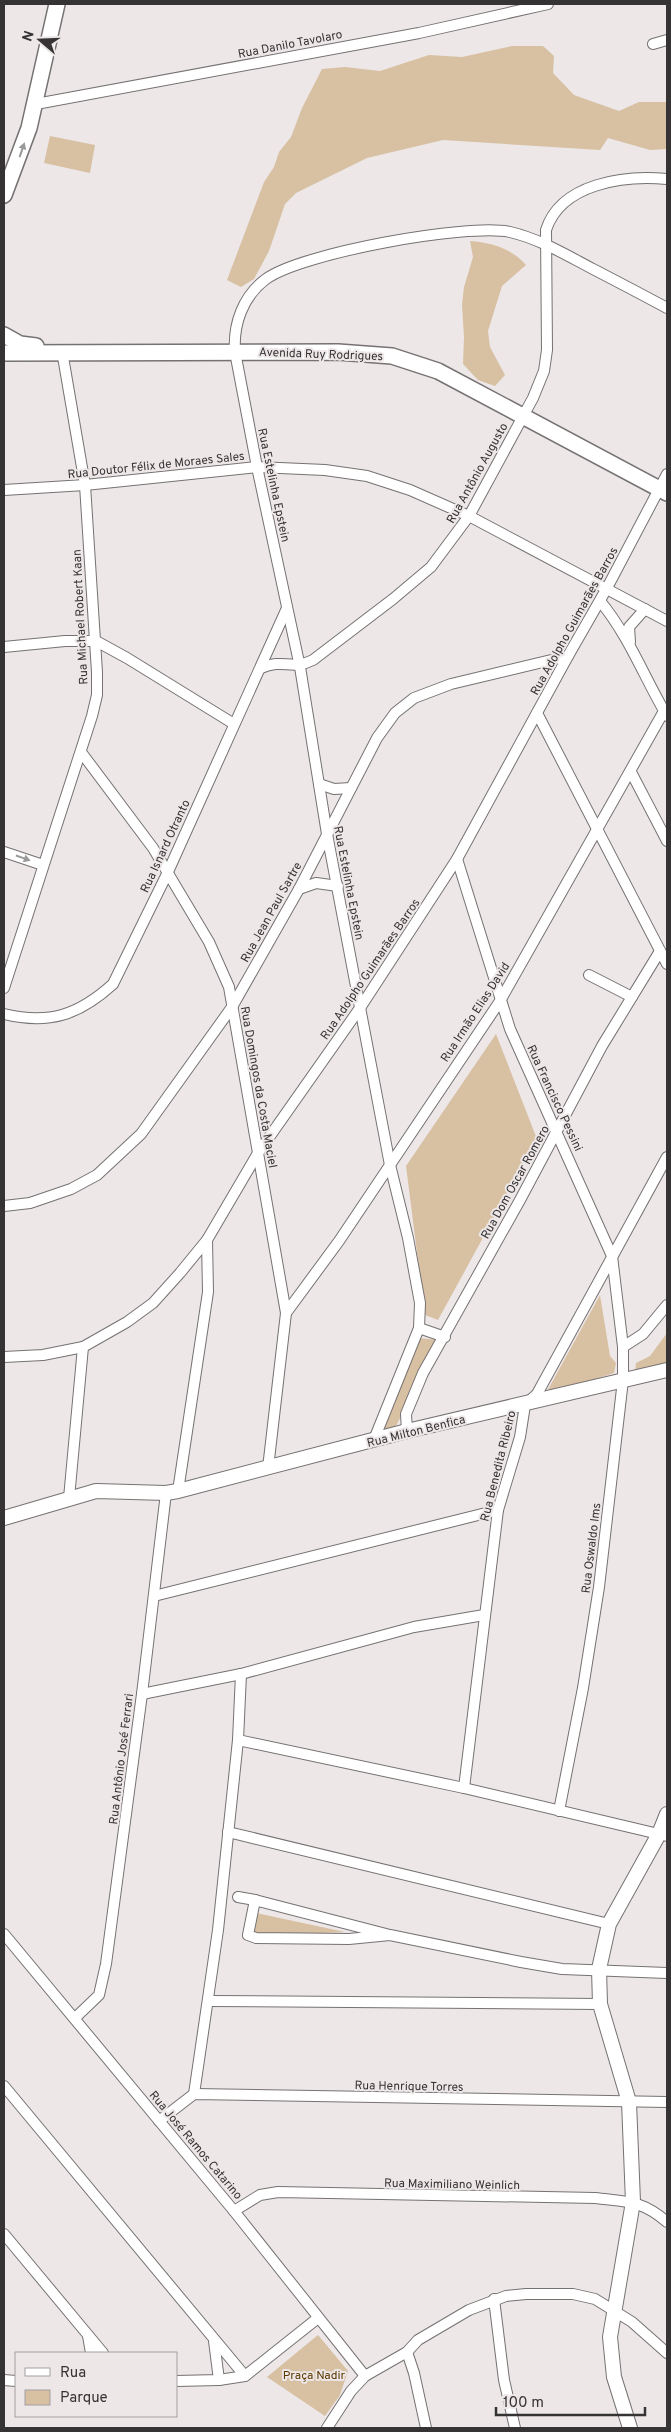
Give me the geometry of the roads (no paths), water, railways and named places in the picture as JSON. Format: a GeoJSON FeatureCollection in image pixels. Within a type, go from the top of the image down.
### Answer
{"type":"FeatureCollection","features":[{"type":"Feature","properties":{"kind":"main road"},"geometry":{"type":"LineString","coordinates":[[4,195],[18,161],[36,104],[57,4]]}},
{"type":"Feature","properties":{"kind":"main road","name":"Avenida Ruy Rodrigues"},"geometry":{"type":"LineString","coordinates":[[4,335],[20,344],[62,351]]}},
{"type":"Feature","properties":{"kind":"main road","name":"Avenida Ruy Rodrigues"},"geometry":{"type":"LineString","coordinates":[[4,353],[62,351],[338,352],[392,356],[438,371],[663,491]]}},
{"type":"Feature","properties":{"kind":"street"},"geometry":{"type":"LineString","coordinates":[[495,4],[500,14]]}},
{"type":"Feature","properties":{"kind":"street","name":"Rua Danilo Tavolaro"},"geometry":{"type":"LineString","coordinates":[[36,104],[419,33],[548,4]]}},
{"type":"Feature","properties":{"kind":"street"},"geometry":{"type":"LineString","coordinates":[[654,44],[667,40]]}},
{"type":"Feature","properties":{"kind":"street","name":"Rua Antônio Augusto"},"geometry":{"type":"LineString","coordinates":[[300,666],[313,660],[342,639],[431,567],[470,516],[533,398],[545,364],[546,230],[554,211],[564,202],[589,188],[606,182],[626,178],[667,179]]}},
{"type":"Feature","properties":{"kind":"street","name":"Rua Estelinha Epstein"},"geometry":{"type":"LineString","coordinates":[[373,1442],[419,1328],[420,1303],[408,1238],[390,1165],[327,834],[300,666],[257,468],[235,352],[234,335],[236,325],[249,296],[265,280],[282,270],[328,256],[395,241],[473,230],[509,232],[546,244],[667,308]]}},
{"type":"Feature","properties":{"kind":"street","name":"Rua Michael Robert Kaan"},"geometry":{"type":"LineString","coordinates":[[4,988],[81,752],[96,695],[96,641],[85,485],[62,351]]}},
{"type":"Feature","properties":{"kind":"street","name":"Rua Doutor Félix de Moraes Sales"},"geometry":{"type":"LineString","coordinates":[[4,490],[85,485],[257,468],[324,470],[367,476],[410,490],[470,516],[667,621]]}},
{"type":"Feature","properties":{"kind":"street","name":"Rua Adolpho Guimarães Barros"},"geometry":{"type":"LineString","coordinates":[[4,1356],[43,1355],[83,1347],[128,1322],[153,1303],[207,1240],[258,1154],[360,1008],[457,859],[568,656],[663,491],[667,474]]}},
{"type":"Feature","properties":{"kind":"street"},"geometry":{"type":"LineString","coordinates":[[600,601],[630,643],[666,713]]}},
{"type":"Feature","properties":{"kind":"street","name":"Rua Isnard Otranto"},"geometry":{"type":"LineString","coordinates":[[4,1014],[36,1019],[69,1014],[99,997],[113,984],[167,874],[287,608]]}},
{"type":"Feature","properties":{"kind":"street"},"geometry":{"type":"LineString","coordinates":[[630,643],[629,626],[645,609]]}},
{"type":"Feature","properties":{"kind":"street"},"geometry":{"type":"LineString","coordinates":[[4,647],[64,641],[96,641],[234,724]]}},
{"type":"Feature","properties":{"kind":"street","name":"Rua Jean Paul Sartre"},"geometry":{"type":"LineString","coordinates":[[4,1206],[30,1203],[71,1189],[97,1175],[114,1162],[141,1134],[232,1007],[298,890],[384,726],[395,713],[414,698],[451,684],[568,656]]}},
{"type":"Feature","properties":{"kind":"street"},"geometry":{"type":"LineString","coordinates":[[261,668],[274,663],[300,666]]}},
{"type":"Feature","properties":{"kind":"street"},"geometry":{"type":"LineString","coordinates":[[537,713],[599,828],[667,964]]}},
{"type":"Feature","properties":{"kind":"street","name":"Rua Irmão Elias David"},"geometry":{"type":"LineString","coordinates":[[286,1314],[340,1241],[500,1001],[666,713]]}},
{"type":"Feature","properties":{"kind":"street","name":"Rua Domingos da Costa Maciel"},"geometry":{"type":"LineString","coordinates":[[81,752],[153,848],[209,942],[225,976],[286,1314],[268,1468]]}},
{"type":"Feature","properties":{"kind":"street"},"geometry":{"type":"LineString","coordinates":[[631,772],[667,842]]}},
{"type":"Feature","properties":{"kind":"street"},"geometry":{"type":"LineString","coordinates":[[319,784],[334,788],[351,788]]}},
{"type":"Feature","properties":{"kind":"street"},"geometry":{"type":"LineString","coordinates":[[4,852],[43,865]]}},
{"type":"Feature","properties":{"kind":"street","name":"Rua Francisco Pessini"},"geometry":{"type":"LineString","coordinates":[[457,859],[510,1029],[612,1256],[623,1347]]}},
{"type":"Feature","properties":{"kind":"street"},"geometry":{"type":"LineString","coordinates":[[298,890],[316,882],[338,886]]}},
{"type":"Feature","properties":{"kind":"street","name":"Rua Dom Oscar Romero"},"geometry":{"type":"LineString","coordinates":[[407,1431],[406,1414],[423,1373],[445,1337],[602,1046],[660,950]]}},
{"type":"Feature","properties":{"kind":"street"},"geometry":{"type":"LineString","coordinates":[[589,975],[632,997]]}},
{"type":"Feature","properties":{"kind":"street","name":"Rua Benedita Ribeiro"},"geometry":{"type":"LineString","coordinates":[[464,1788],[498,1510],[520,1437],[525,1405],[537,1394],[667,1157]]}},
{"type":"Feature","properties":{"kind":"street","name":"Rua Antônio José Ferrari"},"geometry":{"type":"LineString","coordinates":[[75,2018],[99,1995],[104,1971],[154,1596],[208,1292],[207,1240]]}},
{"type":"Feature","properties":{"kind":"street"},"geometry":{"type":"LineString","coordinates":[[623,1347],[643,1334],[667,1305]]}},
{"type":"Feature","properties":{"kind":"street"},"geometry":{"type":"LineString","coordinates":[[419,1328],[445,1337]]}},
{"type":"Feature","properties":{"kind":"street"},"geometry":{"type":"LineString","coordinates":[[69,1498],[83,1347]]}},
{"type":"Feature","properties":{"kind":"street","name":"Rua Oswaldo Ims"},"geometry":{"type":"LineString","coordinates":[[559,1811],[583,1688],[599,1587],[623,1380],[623,1347]]}},
{"type":"Feature","properties":{"kind":"street","name":"Rua Milton Benfica"},"geometry":{"type":"LineString","coordinates":[[4,1518],[96,1491],[172,1492],[373,1442],[407,1431],[525,1405],[667,1370]]}},
{"type":"Feature","properties":{"kind":"street"},"geometry":{"type":"LineString","coordinates":[[154,1596],[498,1510]]}},
{"type":"Feature","properties":{"kind":"street"},"geometry":{"type":"LineString","coordinates":[[142,1694],[241,1674],[414,1627],[484,1615]]}},
{"type":"Feature","properties":{"kind":"street"},"geometry":{"type":"LineString","coordinates":[[159,2122],[194,2094],[209,2001],[228,1832],[238,1740],[241,1674]]}},
{"type":"Feature","properties":{"kind":"street"},"geometry":{"type":"LineString","coordinates":[[238,1740],[464,1788],[663,1835]]}},
{"type":"Feature","properties":{"kind":"street"},"geometry":{"type":"LineString","coordinates":[[630,2428],[616,2388],[611,2364],[610,2337],[633,2202],[629,2102],[600,2004],[599,1969],[609,1924],[663,1835],[667,1814]]}},
{"type":"Feature","properties":{"kind":"street"},"geometry":{"type":"LineString","coordinates":[[228,1832],[609,1924]]}},
{"type":"Feature","properties":{"kind":"street"},"geometry":{"type":"LineString","coordinates":[[238,1897],[390,1934],[554,1968],[667,1973]]}},
{"type":"Feature","properties":{"kind":"street"},"geometry":{"type":"LineString","coordinates":[[255,1900],[248,1935],[251,1938],[349,1939],[390,1934]]}},
{"type":"Feature","properties":{"kind":"street","name":"Rua José Ramos Catarino"},"geometry":{"type":"LineString","coordinates":[[4,1934],[234,2212],[365,2376]]}},
{"type":"Feature","properties":{"kind":"street"},"geometry":{"type":"LineString","coordinates":[[209,2001],[600,2004]]}},
{"type":"Feature","properties":{"kind":"street"},"geometry":{"type":"LineString","coordinates":[[4,2086],[245,2376]]}},
{"type":"Feature","properties":{"kind":"street","name":"Rua Henrique Torres"},"geometry":{"type":"LineString","coordinates":[[194,2094],[667,2102]]}},
{"type":"Feature","properties":{"kind":"street","name":"Rua Maximiliano Weinlich"},"geometry":{"type":"LineString","coordinates":[[234,2212],[260,2195],[278,2192],[595,2198],[633,2202],[649,2207],[667,2222]]}},
{"type":"Feature","properties":{"kind":"street"},"geometry":{"type":"LineString","coordinates":[[4,2234],[103,2352]]}},
{"type":"Feature","properties":{"kind":"street"},"geometry":{"type":"LineString","coordinates":[[328,2428],[351,2391],[365,2376],[407,2352],[418,2340],[469,2310],[494,2300],[526,2294],[572,2294],[595,2299],[632,2322],[667,2353]]}},
{"type":"Feature","properties":{"kind":"street"},"geometry":{"type":"LineString","coordinates":[[494,2300],[504,2380],[515,2428]]}},
{"type":"Feature","properties":{"kind":"street"},"geometry":{"type":"LineString","coordinates":[[178,2381],[219,2380],[245,2376],[318,2318]]}},
{"type":"Feature","properties":{"kind":"street"},"geometry":{"type":"LineString","coordinates":[[88,2335],[91,2352]]}},
{"type":"Feature","properties":{"kind":"street"},"geometry":{"type":"LineString","coordinates":[[214,2341],[219,2380]]}},
{"type":"Feature","properties":{"kind":"street"},"geometry":{"type":"LineString","coordinates":[[407,2352],[414,2373],[426,2428]]}},
{"type":"Feature","properties":{"kind":"park label","name":"Praça Nadir"},"geometry":{"type":"Point","coordinates":[314,2375]}}]}
